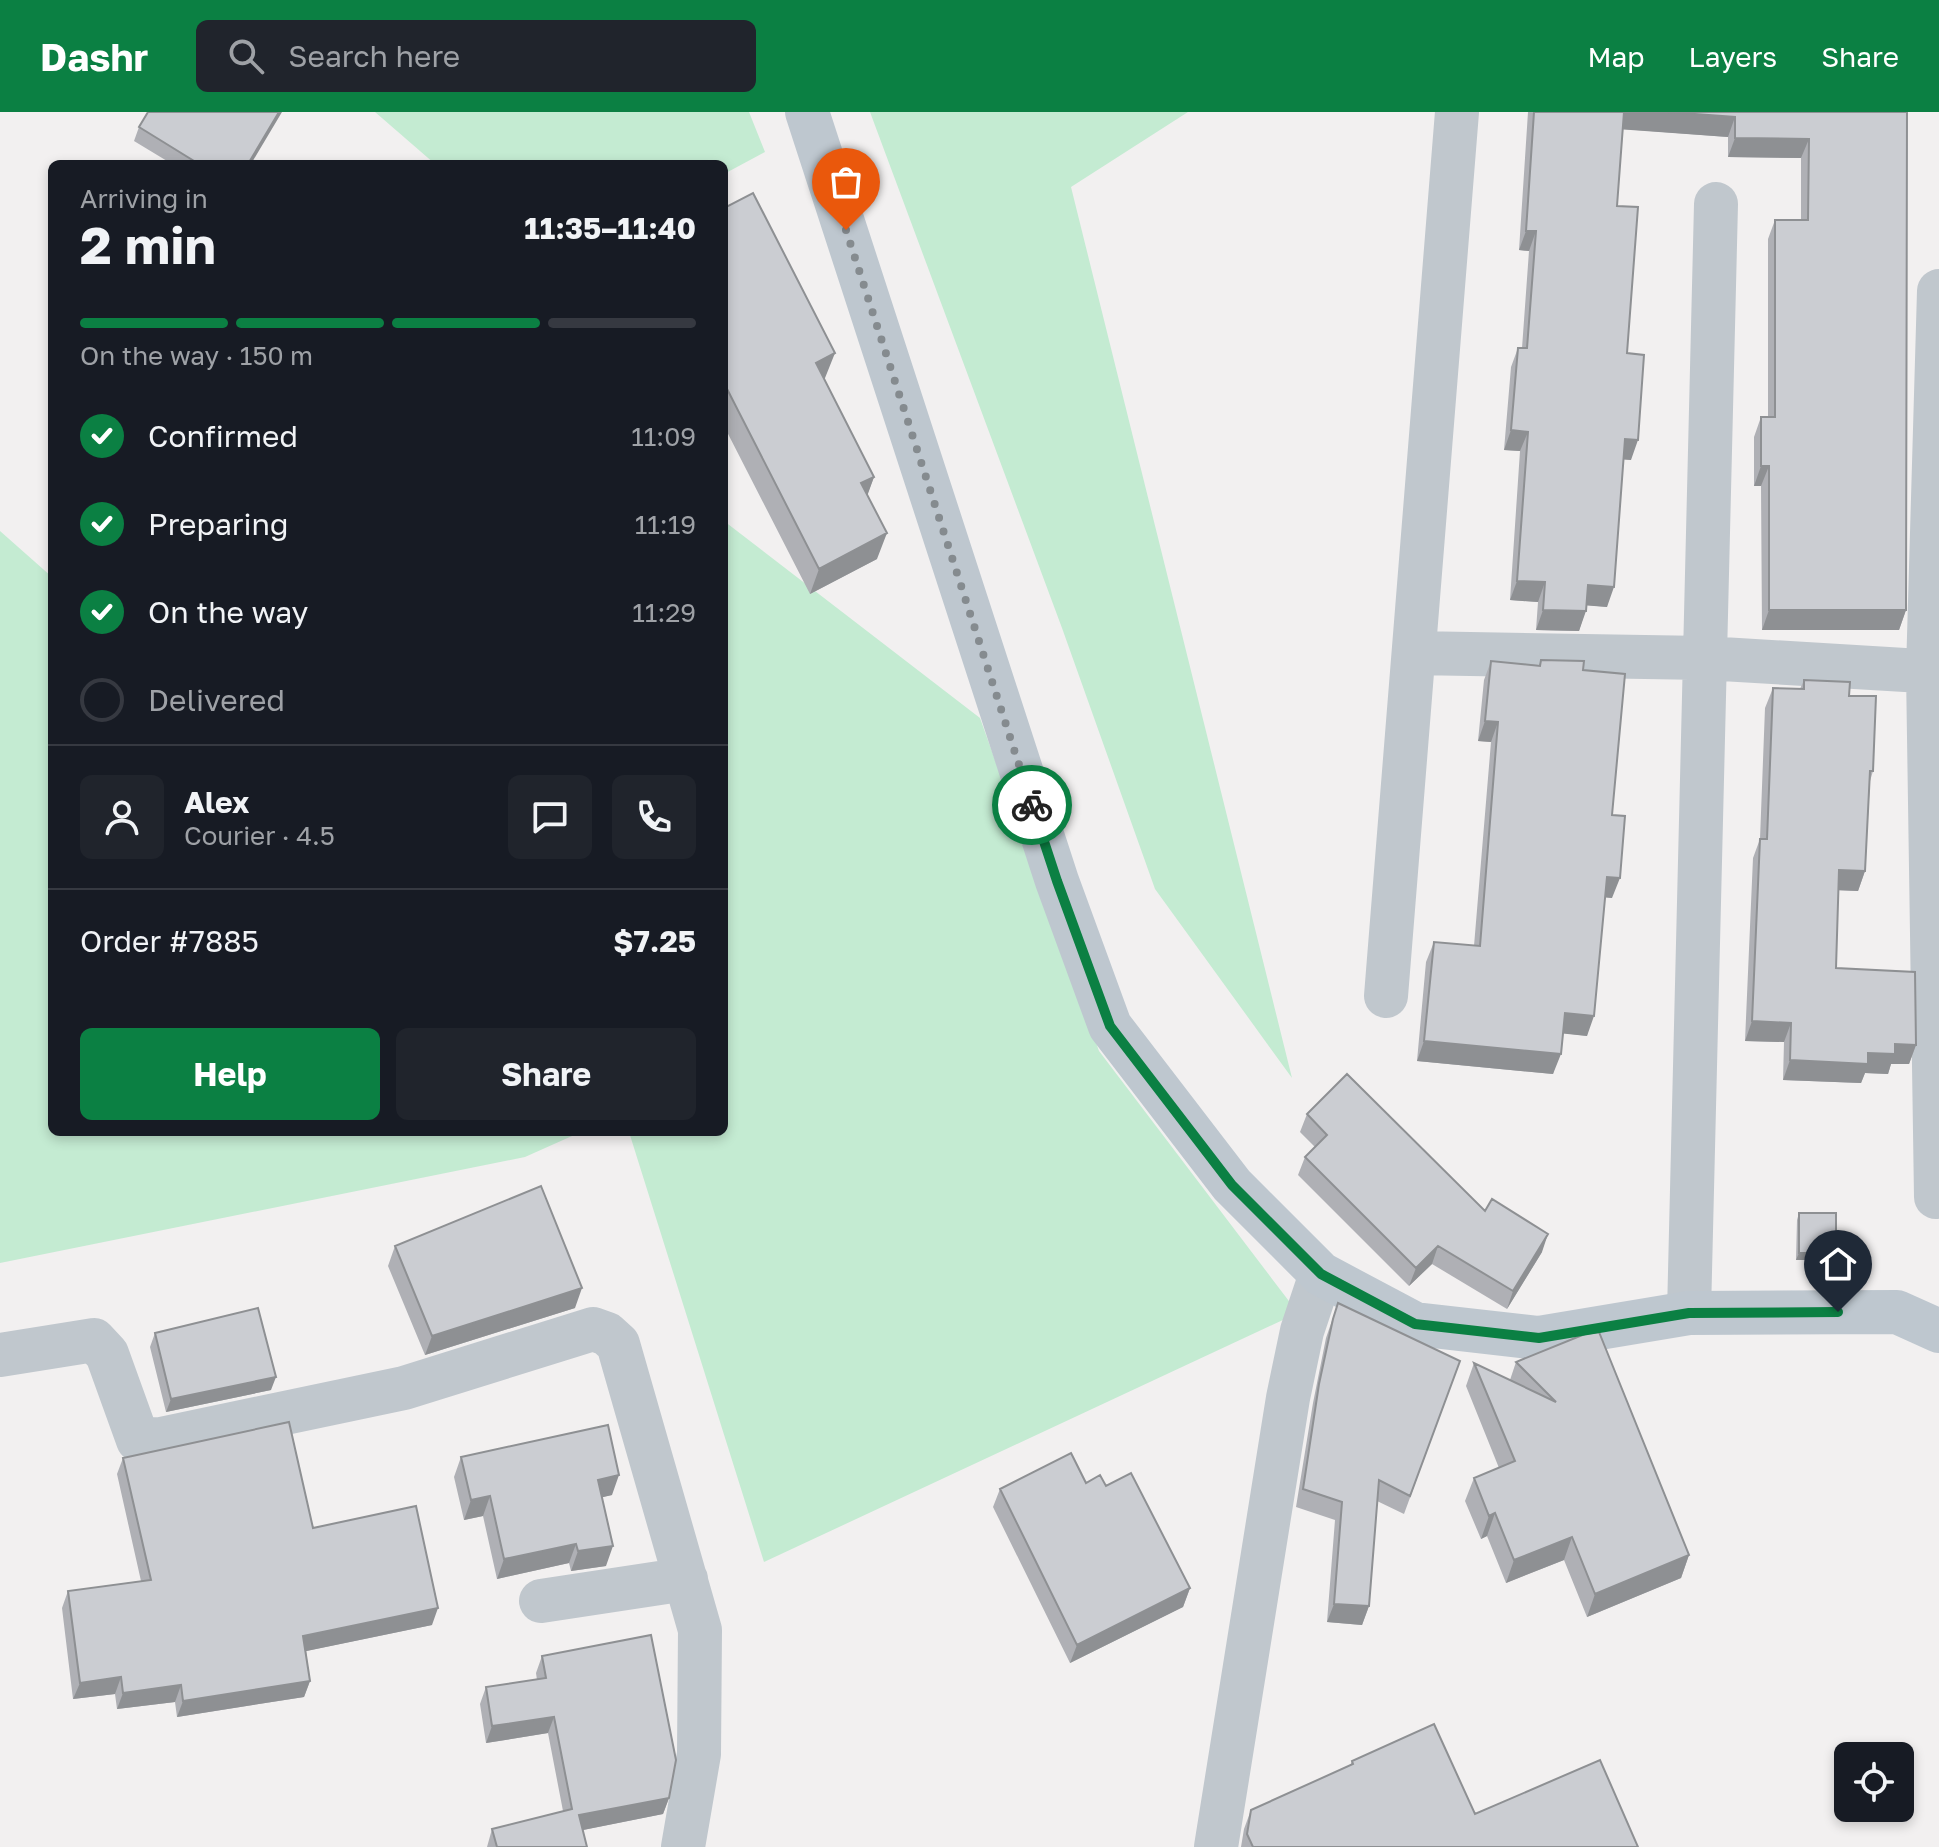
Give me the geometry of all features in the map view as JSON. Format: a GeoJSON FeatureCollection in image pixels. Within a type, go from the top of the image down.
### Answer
{"type":"FeatureCollection","features":[{"type":"Feature","properties":{"kind":"main road"},"geometry":{"type":"LineString","coordinates":[[807,112],[1057,881],[1110,1026],[1232,1185],[1321,1274],[1415,1324],[1539,1338],[1689,1313],[1897,1312],[1939,1331]]}},
{"type":"Feature","properties":{"kind":"street"},"geometry":{"type":"LineString","coordinates":[[1386,996],[1457,112]]}},
{"type":"Feature","properties":{"kind":"street"},"geometry":{"type":"LineString","coordinates":[[1689,1313],[1716,204]]}},
{"type":"Feature","properties":{"kind":"street"},"geometry":{"type":"LineString","coordinates":[[1936,1197],[1934,671],[1939,291]]}},
{"type":"Feature","properties":{"kind":"street"},"geometry":{"type":"LineString","coordinates":[[1414,653],[1705,658],[1934,671]]}},
{"type":"Feature","properties":{"kind":"street"},"geometry":{"type":"LineString","coordinates":[[1216,1847],[1288,1398],[1302,1331],[1321,1274]]}},
{"type":"Feature","properties":{"kind":"street"},"geometry":{"type":"LineString","coordinates":[[0,1355],[94,1340],[107,1354],[138,1440],[161,1439],[404,1388],[593,1329],[607,1334],[618,1344],[700,1630],[699,1754],[683,1847]]}},
{"type":"Feature","properties":{"kind":"street"},"geometry":{"type":"LineString","coordinates":[[541,1601],[686,1579]]}},
{"type":"Feature","properties":{"kind":"green space"},"geometry":{"type":"Polygon","coordinates":[[[375,112],[749,112],[765,152],[728,172],[728,160],[430,160],[375,112]]]}},
{"type":"Feature","properties":{"kind":"green space"},"geometry":{"type":"Polygon","coordinates":[[[870,112],[1188,112],[1071,187],[1292,1078],[1155,889],[1062,628],[870,112]]]}},
{"type":"Feature","properties":{"kind":"green space"},"geometry":{"type":"Polygon","coordinates":[[[728,524],[980,718],[1099,1051],[1298,1313],[764,1562],[630,1136],[728,1136],[728,524]]]}},
{"type":"Feature","properties":{"kind":"green space"},"geometry":{"type":"Polygon","coordinates":[[[0,531],[48,573],[48,1136],[572,1136],[525,1157],[0,1263],[0,531]]]}},
{"type":"Feature","properties":{"kind":"building"},"geometry":{"type":"Polygon","coordinates":[[[148,112],[279,112],[250,160],[193,160],[139,127],[148,112]]]}},
{"type":"Feature","properties":{"kind":"building"},"geometry":{"type":"Polygon","coordinates":[[[1534,112],[1624,112],[1617,206],[1638,207],[1627,353],[1644,355],[1638,440],[1625,439],[1614,587],[1588,585],[1586,611],[1543,610],[1545,582],[1517,581],[1528,432],[1511,430],[1518,348],[1527,348],[1536,231],[1526,231],[1534,112]]]}},
{"type":"Feature","properties":{"kind":"building"},"geometry":{"type":"Polygon","coordinates":[[[1668,112],[1907,112],[1906,610],[1769,610],[1769,466],[1761,466],[1761,417],[1775,417],[1775,220],[1808,220],[1809,139],[1735,138],[1735,117],[1668,112]]]}},
{"type":"Feature","properties":{"kind":"building"},"geometry":{"type":"Polygon","coordinates":[[[753,193],[835,353],[816,363],[874,477],[861,483],[887,533],[819,569],[728,391],[728,206],[753,193]]]}},
{"type":"Feature","properties":{"kind":"building"},"geometry":{"type":"Polygon","coordinates":[[[1541,660],[1584,661],[1583,670],[1625,674],[1612,815],[1625,816],[1620,878],[1607,877],[1594,1016],[1565,1013],[1561,1054],[1424,1041],[1434,942],[1480,946],[1498,722],[1485,721],[1491,661],[1540,666],[1541,660]]]}},
{"type":"Feature","properties":{"kind":"building"},"geometry":{"type":"Polygon","coordinates":[[[1804,680],[1850,682],[1849,696],[1876,696],[1865,871],[1839,870],[1836,968],[1915,972],[1916,1045],[1895,1044],[1895,1054],[1868,1053],[1868,1064],[1790,1060],[1791,1023],[1752,1021],[1760,839],[1767,839],[1773,688],[1804,689],[1804,680]]]}},
{"type":"Feature","properties":{"kind":"building"},"geometry":{"type":"Polygon","coordinates":[[[1347,1074],[1485,1211],[1492,1199],[1548,1234],[1513,1291],[1438,1246],[1416,1268],[1305,1157],[1327,1135],[1307,1114],[1347,1074]]]}},
{"type":"Feature","properties":{"kind":"building"},"geometry":{"type":"Polygon","coordinates":[[[541,1186],[582,1288],[432,1336],[395,1246],[541,1186]]]}},
{"type":"Feature","properties":{"kind":"building"},"geometry":{"type":"Polygon","coordinates":[[[1799,1213],[1836,1213],[1836,1253],[1799,1253],[1799,1213]]]}},
{"type":"Feature","properties":{"kind":"building"},"geometry":{"type":"Polygon","coordinates":[[[1338,1303],[1460,1361],[1410,1496],[1379,1480],[1369,1606],[1334,1604],[1342,1502],[1303,1489],[1319,1384],[1338,1303]]]}},
{"type":"Feature","properties":{"kind":"building"},"geometry":{"type":"Polygon","coordinates":[[[258,1308],[276,1377],[171,1399],[155,1333],[258,1308]]]}},
{"type":"Feature","properties":{"kind":"building"},"geometry":{"type":"Polygon","coordinates":[[[1599,1332],[1689,1555],[1595,1594],[1572,1537],[1514,1560],[1495,1513],[1489,1516],[1474,1478],[1515,1461],[1474,1363],[1556,1402],[1516,1362],[1585,1334],[1599,1332]]]}},
{"type":"Feature","properties":{"kind":"building"},"geometry":{"type":"Polygon","coordinates":[[[289,1422],[313,1528],[416,1506],[438,1608],[303,1636],[310,1681],[183,1701],[181,1685],[123,1693],[121,1677],[80,1683],[68,1591],[151,1580],[123,1458],[289,1422]]]}},
{"type":"Feature","properties":{"kind":"building"},"geometry":{"type":"Polygon","coordinates":[[[608,1425],[619,1475],[598,1480],[613,1546],[578,1551],[576,1544],[504,1559],[490,1496],[471,1500],[461,1457],[608,1425]]]}},
{"type":"Feature","properties":{"kind":"building"},"geometry":{"type":"Polygon","coordinates":[[[1071,1453],[1086,1483],[1100,1475],[1106,1486],[1131,1473],[1190,1588],[1077,1645],[1000,1489],[1071,1453]]]}},
{"type":"Feature","properties":{"kind":"building"},"geometry":{"type":"Polygon","coordinates":[[[651,1635],[676,1760],[669,1798],[579,1815],[587,1847],[497,1847],[492,1829],[572,1809],[554,1717],[492,1726],[486,1687],[546,1678],[542,1656],[651,1635]]]}},
{"type":"Feature","properties":{"kind":"building"},"geometry":{"type":"Polygon","coordinates":[[[1434,1724],[1475,1814],[1600,1760],[1638,1847],[1253,1847],[1247,1834],[1251,1810],[1434,1724]]]}},
{"type":"Feature","properties":{"kind":"way so far"},"geometry":{"type":"LineString","coordinates":[[846,230],[1032,805]]}},
{"type":"Feature","properties":{"kind":"route"},"geometry":{"type":"LineString","coordinates":[[1032,805],[1110,1026],[1232,1185],[1321,1274],[1415,1324],[1539,1338],[1689,1313],[1838,1312]]}}]}
